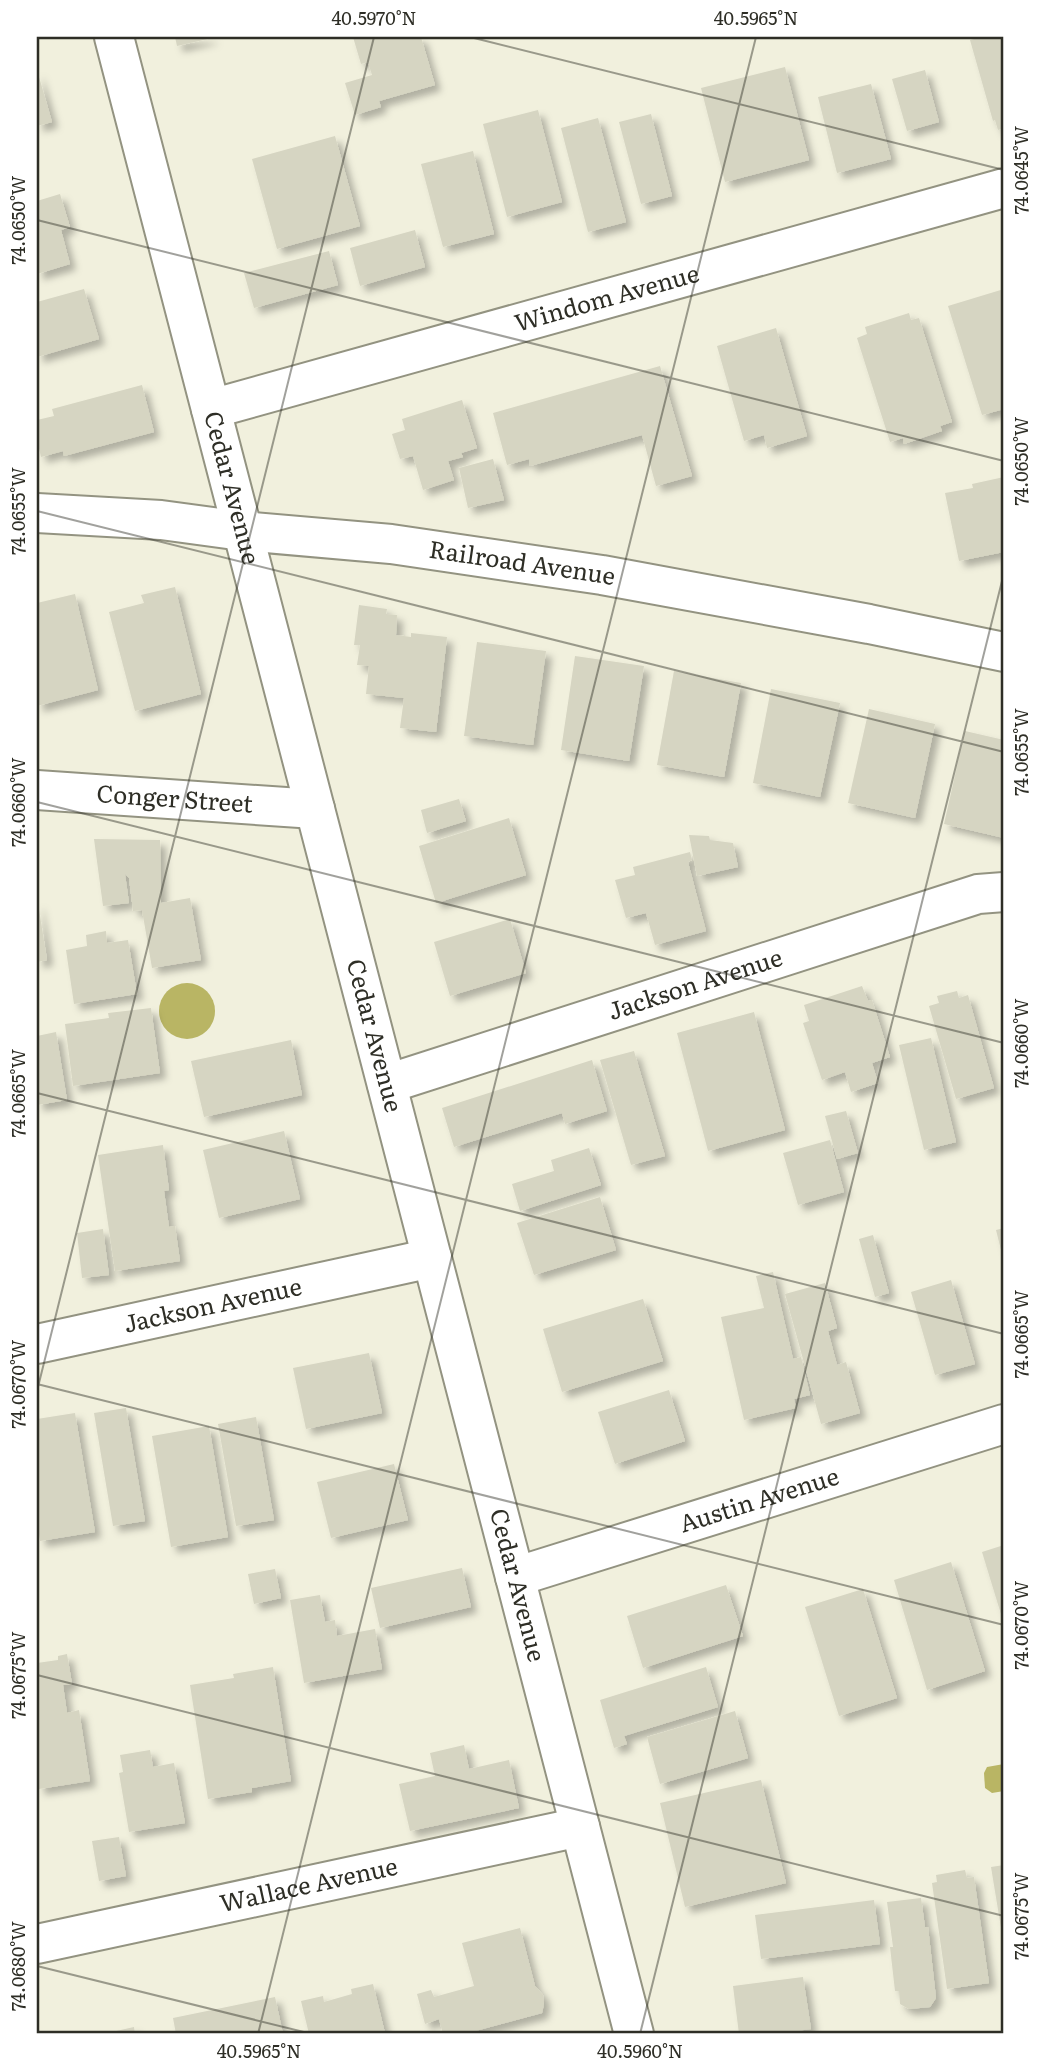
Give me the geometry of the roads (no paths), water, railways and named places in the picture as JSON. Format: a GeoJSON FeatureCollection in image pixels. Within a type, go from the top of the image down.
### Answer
{"type":"FeatureCollection","features":[{"type":"Feature","properties":{"kind":"street","name":"Cedar Avenue"},"geometry":{"type":"LineString","coordinates":[[114,37],[634,2034]]}},
{"type":"Feature","properties":{"kind":"street","name":"Windom Avenue"},"geometry":{"type":"LineString","coordinates":[[211,409],[1004,188]]}},
{"type":"Feature","properties":{"kind":"street","name":"Railroad Avenue"},"geometry":{"type":"LineString","coordinates":[[37,513],[161,520],[242,531],[391,544],[602,575],[869,624],[1004,652]]}},
{"type":"Feature","properties":{"kind":"street","name":"Conger Street"},"geometry":{"type":"LineString","coordinates":[[37,790],[315,809]]}},
{"type":"Feature","properties":{"kind":"street","name":"Jackson Avenue"},"geometry":{"type":"LineString","coordinates":[[387,1084],[978,894],[1004,892]]}},
{"type":"Feature","properties":{"kind":"street","name":"Jackson Avenue"},"geometry":{"type":"LineString","coordinates":[[37,1344],[432,1258]]}},
{"type":"Feature","properties":{"kind":"street","name":"Austin Avenue"},"geometry":{"type":"LineString","coordinates":[[515,1577],[1004,1424]]}},
{"type":"Feature","properties":{"kind":"street","name":"Wallace Avenue"},"geometry":{"type":"LineString","coordinates":[[37,1944],[580,1826]]}}]}
